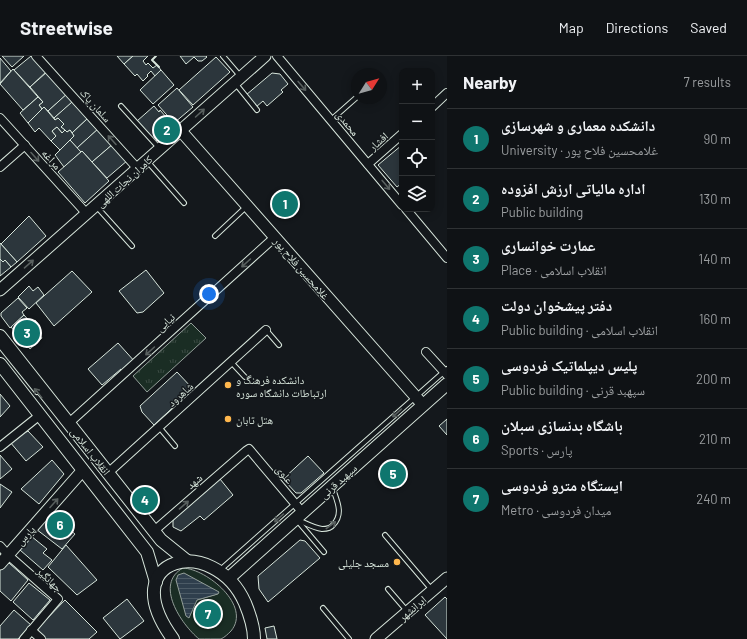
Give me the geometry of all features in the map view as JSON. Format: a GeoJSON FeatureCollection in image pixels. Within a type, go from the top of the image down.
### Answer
{"type":"FeatureCollection","features":[{"type":"Feature","properties":{"kind":"main road","name":"انقلاب اسلامی"},"geometry":{"type":"LineString","coordinates":[[0,336],[156,536],[187,561]]}},
{"type":"Feature","properties":{"kind":"main road","name":"انقلاب اسلامی"},"geometry":{"type":"LineString","coordinates":[[2,363],[83,470],[146,546],[156,582],[154,593],[156,607],[161,620],[173,639]]}},
{"type":"Feature","properties":{"kind":"main road","name":"سپهبد قرنی"},"geometry":{"type":"LineString","coordinates":[[229,578],[298,512],[332,486],[420,401],[447,384]]}},
{"type":"Feature","properties":{"kind":"main road"},"geometry":{"type":"LineString","coordinates":[[156,582],[161,572],[176,562],[187,561],[206,565],[219,572],[229,578],[247,607],[253,627],[254,639]]}},
{"type":"Feature","properties":{"kind":"street","name":"سلمان پاک"},"geometry":{"type":"LineString","coordinates":[[36,56],[142,165]]}},
{"type":"Feature","properties":{"kind":"street","name":"کامران نجات اللهی"},"geometry":{"type":"LineString","coordinates":[[0,290],[265,56]]}},
{"type":"Feature","properties":{"kind":"street","name":"محمدی"},"geometry":{"type":"LineString","coordinates":[[277,56],[399,201]]}},
{"type":"Feature","properties":{"kind":"street"},"geometry":{"type":"LineString","coordinates":[[435,104],[447,93]]}},
{"type":"Feature","properties":{"kind":"street","name":"مراغه"},"geometry":{"type":"LineString","coordinates":[[0,118],[87,214]]}},
{"type":"Feature","properties":{"kind":"street","name":"غلامحسین فلاح‌ پور"},"geometry":{"type":"LineString","coordinates":[[181,131],[420,401]]}},
{"type":"Feature","properties":{"kind":"street","name":"افشار"},"geometry":{"type":"LineString","coordinates":[[368,164],[399,137]]}},
{"type":"Feature","properties":{"kind":"street"},"geometry":{"type":"LineString","coordinates":[[0,167],[25,145]]}},
{"type":"Feature","properties":{"kind":"street"},"geometry":{"type":"LineString","coordinates":[[409,212],[447,258]]}},
{"type":"Feature","properties":{"kind":"street","name":"نیایی"},"geometry":{"type":"LineString","coordinates":[[69,423],[275,237]]}},
{"type":"Feature","properties":{"kind":"street","name":"شاهرود"},"geometry":{"type":"LineString","coordinates":[[108,473],[266,330]]}},
{"type":"Feature","properties":{"kind":"street"},"geometry":{"type":"LineString","coordinates":[[426,352],[446,372]]}},
{"type":"Feature","properties":{"kind":"street"},"geometry":{"type":"LineString","coordinates":[[0,447],[39,410]]}},
{"type":"Feature","properties":{"kind":"street","name":"علوی"},"geometry":{"type":"LineString","coordinates":[[249,449],[298,512]]}},
{"type":"Feature","properties":{"kind":"street","name":"شهد"},"geometry":{"type":"LineString","coordinates":[[156,536],[249,449]]}},
{"type":"Feature","properties":{"kind":"street","name":"پارس"},"geometry":{"type":"LineString","coordinates":[[0,564],[83,470]]}},
{"type":"Feature","properties":{"kind":"street"},"geometry":{"type":"LineString","coordinates":[[0,546],[8,555]]}},
{"type":"Feature","properties":{"kind":"street","name":"جهانگیر"},"geometry":{"type":"LineString","coordinates":[[8,555],[58,599],[24,639]]}},
{"type":"Feature","properties":{"kind":"street","name":"ایرانشهر"},"geometry":{"type":"LineString","coordinates":[[376,639],[447,578]]}},
{"type":"Feature","properties":{"kind":"street"},"geometry":{"type":"LineString","coordinates":[[32,630],[41,639]]}},
{"type":"Feature","properties":{"kind":"lane"},"geometry":{"type":"LineString","coordinates":[[223,56],[257,110]]}},
{"type":"Feature","properties":{"kind":"lane"},"geometry":{"type":"LineString","coordinates":[[330,120],[351,102]]}},
{"type":"Feature","properties":{"kind":"lane"},"geometry":{"type":"LineString","coordinates":[[121,106],[160,149]]}},
{"type":"Feature","properties":{"kind":"lane"},"geometry":{"type":"LineString","coordinates":[[142,165],[184,203]]}},
{"type":"Feature","properties":{"kind":"lane"},"geometry":{"type":"LineString","coordinates":[[96,206],[132,246]]}},
{"type":"Feature","properties":{"kind":"lane"},"geometry":{"type":"LineString","coordinates":[[214,236],[248,206]]}},
{"type":"Feature","properties":{"kind":"lane"},"geometry":{"type":"LineString","coordinates":[[266,330],[279,345]]}},
{"type":"Feature","properties":{"kind":"lane"},"geometry":{"type":"LineString","coordinates":[[0,346],[39,395]]}},
{"type":"Feature","properties":{"kind":"lane"},"geometry":{"type":"LineString","coordinates":[[231,362],[245,377]]}},
{"type":"Feature","properties":{"kind":"lane"},"geometry":{"type":"LineString","coordinates":[[219,572],[298,512],[420,401],[446,372]]}},
{"type":"Feature","properties":{"kind":"lane"},"geometry":{"type":"LineString","coordinates":[[159,427],[175,446]]}},
{"type":"Feature","properties":{"kind":"lane"},"geometry":{"type":"LineString","coordinates":[[298,512],[322,529],[334,524],[340,513],[338,502],[332,486]]}},
{"type":"Feature","properties":{"kind":"lane"},"geometry":{"type":"LineString","coordinates":[[298,512],[324,552]]}},
{"type":"Feature","properties":{"kind":"lane"},"geometry":{"type":"LineString","coordinates":[[384,535],[433,590]]}},
{"type":"Feature","properties":{"kind":"lane"},"geometry":{"type":"LineString","coordinates":[[388,589],[408,612]]}},
{"type":"Feature","properties":{"kind":"lane"},"geometry":{"type":"LineString","coordinates":[[323,608],[349,639]]}},
{"type":"Feature","properties":{"kind":"green space"},"geometry":{"type":"Polygon","coordinates":[[[191,323],[206,338],[147,392],[133,376],[191,323]]]}},
{"type":"Feature","properties":{"kind":"green space"},"geometry":{"type":"Polygon","coordinates":[[[183,568],[193,570],[204,575],[224,590],[236,611],[236,621],[231,631],[221,639],[199,639],[192,632],[178,614],[173,604],[171,584],[175,575],[183,568]],[[176,581],[197,600],[217,594],[176,581]]]}},
{"type":"Feature","properties":{"kind":"water"},"geometry":{"type":"Polygon","coordinates":[[[184,573],[219,592],[218,594],[197,600],[189,618],[186,616],[176,580],[178,575],[184,573]]]}},
{"type":"Feature","properties":{"kind":"building"},"geometry":{"type":"Polygon","coordinates":[[[2,56],[24,56],[12,67],[2,56]]]}},
{"type":"Feature","properties":{"kind":"building"},"geometry":{"type":"Polygon","coordinates":[[[31,56],[47,71],[30,87],[14,70],[31,56]]]}},
{"type":"Feature","properties":{"kind":"building"},"geometry":{"type":"Polygon","coordinates":[[[117,56],[133,56],[124,64],[117,56]]]}},
{"type":"Feature","properties":{"kind":"building"},"geometry":{"type":"Polygon","coordinates":[[[133,56],[148,56],[143,61],[146,65],[148,63],[153,68],[157,65],[161,70],[155,76],[151,71],[143,81],[137,74],[135,76],[124,64],[133,56]]]}},
{"type":"Feature","properties":{"kind":"building"},"geometry":{"type":"Polygon","coordinates":[[[180,56],[207,57],[202,61],[198,61],[194,57],[186,64],[180,56]]]}},
{"type":"Feature","properties":{"kind":"building"},"geometry":{"type":"Polygon","coordinates":[[[216,57],[230,72],[193,105],[179,90],[216,57]]]}},
{"type":"Feature","properties":{"kind":"building"},"geometry":{"type":"Polygon","coordinates":[[[0,58],[11,71],[0,83],[0,58]]]}},
{"type":"Feature","properties":{"kind":"building"},"geometry":{"type":"Polygon","coordinates":[[[13,69],[38,97],[23,110],[0,84],[13,69]]]}},
{"type":"Feature","properties":{"kind":"building"},"geometry":{"type":"Polygon","coordinates":[[[161,70],[174,85],[153,104],[140,90],[161,70]]]}},
{"type":"Feature","properties":{"kind":"building"},"geometry":{"type":"Polygon","coordinates":[[[47,72],[66,95],[48,111],[44,107],[42,109],[39,105],[43,102],[30,87],[47,72]]]}},
{"type":"Feature","properties":{"kind":"building"},"geometry":{"type":"Polygon","coordinates":[[[272,73],[280,74],[288,84],[281,90],[283,92],[267,106],[263,101],[256,107],[246,95],[272,73]]]}},
{"type":"Feature","properties":{"kind":"building"},"geometry":{"type":"Polygon","coordinates":[[[177,88],[193,107],[174,123],[158,105],[177,88]]]}},
{"type":"Feature","properties":{"kind":"building"},"geometry":{"type":"Polygon","coordinates":[[[69,92],[75,100],[54,118],[48,111],[69,92]]]}},
{"type":"Feature","properties":{"kind":"building"},"geometry":{"type":"Polygon","coordinates":[[[38,97],[43,102],[39,105],[42,109],[28,123],[20,113],[38,97]]]}},
{"type":"Feature","properties":{"kind":"building"},"geometry":{"type":"Polygon","coordinates":[[[72,102],[79,110],[81,108],[87,115],[85,116],[87,119],[72,133],[70,130],[67,132],[61,127],[64,124],[58,118],[55,120],[54,118],[72,102]]]}},
{"type":"Feature","properties":{"kind":"building"},"geometry":{"type":"Polygon","coordinates":[[[154,106],[159,112],[160,110],[173,125],[156,141],[137,121],[154,106]]]}},
{"type":"Feature","properties":{"kind":"building"},"geometry":{"type":"Polygon","coordinates":[[[44,107],[55,120],[58,118],[64,124],[61,127],[65,130],[62,133],[57,127],[52,131],[56,136],[51,141],[39,128],[35,132],[28,123],[44,107]]]}},
{"type":"Feature","properties":{"kind":"building"},"geometry":{"type":"Polygon","coordinates":[[[87,119],[97,130],[77,148],[70,140],[74,136],[72,133],[87,119]]]}},
{"type":"Feature","properties":{"kind":"building"},"geometry":{"type":"Polygon","coordinates":[[[57,127],[62,133],[65,130],[67,132],[70,130],[74,136],[60,150],[51,141],[56,136],[52,131],[57,127]]]}},
{"type":"Feature","properties":{"kind":"building"},"geometry":{"type":"Polygon","coordinates":[[[99,128],[113,144],[92,162],[82,151],[81,152],[77,148],[99,128]]]}},
{"type":"Feature","properties":{"kind":"building"},"geometry":{"type":"Polygon","coordinates":[[[70,140],[81,152],[64,167],[55,155],[70,140]]]}},
{"type":"Feature","properties":{"kind":"building"},"geometry":{"type":"Polygon","coordinates":[[[113,144],[128,160],[107,178],[92,162],[113,144]]]}},
{"type":"Feature","properties":{"kind":"building"},"geometry":{"type":"Polygon","coordinates":[[[399,148],[399,185],[397,187],[378,165],[399,148]]]}},
{"type":"Feature","properties":{"kind":"building"},"geometry":{"type":"Polygon","coordinates":[[[82,151],[109,181],[85,203],[58,172],[82,151]]]}},
{"type":"Feature","properties":{"kind":"building"},"geometry":{"type":"Polygon","coordinates":[[[29,216],[46,236],[17,262],[1,244],[29,216]]]}},
{"type":"Feature","properties":{"kind":"building"},"geometry":{"type":"Polygon","coordinates":[[[0,243],[17,262],[11,267],[5,260],[3,262],[0,259],[0,243]]]}},
{"type":"Feature","properties":{"kind":"building"},"geometry":{"type":"Polygon","coordinates":[[[0,259],[3,262],[5,260],[11,267],[0,276],[0,259]]]}},
{"type":"Feature","properties":{"kind":"building"},"geometry":{"type":"Polygon","coordinates":[[[146,270],[164,293],[143,312],[137,313],[119,291],[146,270]]]}},
{"type":"Feature","properties":{"kind":"building"},"geometry":{"type":"Polygon","coordinates":[[[72,271],[92,292],[54,326],[36,303],[72,271]]]}},
{"type":"Feature","properties":{"kind":"building"},"geometry":{"type":"Polygon","coordinates":[[[29,286],[33,291],[38,287],[44,295],[29,309],[18,297],[29,286]]]}},
{"type":"Feature","properties":{"kind":"building"},"geometry":{"type":"Polygon","coordinates":[[[18,298],[27,308],[22,312],[24,315],[10,328],[1,316],[1,313],[18,298]]]}},
{"type":"Feature","properties":{"kind":"building"},"geometry":{"type":"Polygon","coordinates":[[[24,315],[31,323],[35,320],[40,326],[36,330],[42,338],[30,349],[11,327],[24,315]]]}},
{"type":"Feature","properties":{"kind":"building"},"geometry":{"type":"Polygon","coordinates":[[[118,343],[136,363],[124,373],[121,369],[102,385],[88,369],[118,343]]]}},
{"type":"Feature","properties":{"kind":"building"},"geometry":{"type":"Polygon","coordinates":[[[177,372],[193,389],[154,425],[142,412],[140,406],[177,372]]]}},
{"type":"Feature","properties":{"kind":"building"},"geometry":{"type":"Polygon","coordinates":[[[0,394],[10,406],[0,417],[0,394]]]}},
{"type":"Feature","properties":{"kind":"building"},"geometry":{"type":"Polygon","coordinates":[[[447,419],[447,435],[439,426],[447,419]]]}},
{"type":"Feature","properties":{"kind":"building"},"geometry":{"type":"Polygon","coordinates":[[[25,430],[26,432],[28,431],[43,447],[26,461],[10,442],[25,430]]]}},
{"type":"Feature","properties":{"kind":"building"},"geometry":{"type":"Polygon","coordinates":[[[0,455],[12,469],[0,479],[0,455]]]}},
{"type":"Feature","properties":{"kind":"building"},"geometry":{"type":"Polygon","coordinates":[[[308,456],[324,473],[301,493],[296,493],[283,479],[308,456]]]}},
{"type":"Feature","properties":{"kind":"building"},"geometry":{"type":"Polygon","coordinates":[[[52,460],[64,474],[39,504],[21,489],[52,460]]]}},
{"type":"Feature","properties":{"kind":"building"},"geometry":{"type":"Polygon","coordinates":[[[220,479],[233,495],[204,520],[200,516],[181,531],[173,527],[173,520],[220,479]]]}},
{"type":"Feature","properties":{"kind":"building"},"geometry":{"type":"Polygon","coordinates":[[[0,484],[12,492],[0,508],[0,484]]]}},
{"type":"Feature","properties":{"kind":"building"},"geometry":{"type":"Polygon","coordinates":[[[50,513],[75,534],[62,549],[36,529],[50,513]]]}},
{"type":"Feature","properties":{"kind":"building"},"geometry":{"type":"Polygon","coordinates":[[[31,536],[47,549],[43,553],[52,560],[43,570],[20,550],[31,536]]]}},
{"type":"Feature","properties":{"kind":"building"},"geometry":{"type":"Polygon","coordinates":[[[300,540],[305,541],[320,558],[268,602],[259,589],[258,576],[300,540]]]}},
{"type":"Feature","properties":{"kind":"building"},"geometry":{"type":"Polygon","coordinates":[[[66,545],[97,580],[77,595],[48,567],[66,545]]]}},
{"type":"Feature","properties":{"kind":"building"},"geometry":{"type":"Polygon","coordinates":[[[9,563],[28,580],[11,601],[0,591],[0,570],[9,563]]]}},
{"type":"Feature","properties":{"kind":"building"},"geometry":{"type":"Polygon","coordinates":[[[29,583],[50,600],[33,620],[13,602],[29,583]]]}},
{"type":"Feature","properties":{"kind":"building"},"geometry":{"type":"Polygon","coordinates":[[[445,597],[447,599],[447,639],[425,615],[445,597]]]}},
{"type":"Feature","properties":{"kind":"building"},"geometry":{"type":"Polygon","coordinates":[[[127,599],[144,621],[120,639],[103,618],[127,599]]]}},
{"type":"Feature","properties":{"kind":"building"},"geometry":{"type":"Polygon","coordinates":[[[65,600],[97,632],[89,639],[45,639],[36,630],[65,600]]]}},
{"type":"Feature","properties":{"kind":"building"},"geometry":{"type":"Polygon","coordinates":[[[14,610],[31,625],[18,639],[0,639],[0,626],[14,610]]]}},
{"type":"Feature","properties":{"kind":"building"},"geometry":{"type":"Polygon","coordinates":[[[274,626],[277,639],[267,639],[265,628],[274,626]]]}},
{"type":"Feature","properties":{"kind":"wall"},"geometry":{"type":"LineString","coordinates":[[156,56],[152,60],[159,67]]}},
{"type":"Feature","properties":{"kind":"place","name":"اداره مالیاتی ارزش افزوده"},"geometry":{"type":"Point","coordinates":[167,130]}},
{"type":"Feature","properties":{"kind":"place","name":"دانشکده معماری و شهرسازی"},"geometry":{"type":"Point","coordinates":[285,204]}},
{"type":"Feature","properties":{"kind":"place","name":"عمارت خوانساری"},"geometry":{"type":"Point","coordinates":[27,333]}},
{"type":"Feature","properties":{"kind":"place","name":"دانشکده فرهنگ و ارتباطات دانشگاه سوره"},"geometry":{"type":"Point","coordinates":[228,385]}},
{"type":"Feature","properties":{"kind":"place","name":"هتل تابان"},"geometry":{"type":"Point","coordinates":[228,419]}},
{"type":"Feature","properties":{"kind":"place","name":"پلیس دیپلماتیک فردوسی"},"geometry":{"type":"Point","coordinates":[393,474]}},
{"type":"Feature","properties":{"kind":"place","name":"دفتر پیشخوان دولت"},"geometry":{"type":"Point","coordinates":[145,500]}},
{"type":"Feature","properties":{"kind":"place","name":"باشگاه بدنسازی سبلان"},"geometry":{"type":"Point","coordinates":[60,525]}},
{"type":"Feature","properties":{"kind":"place","name":"مسجد جلیلی"},"geometry":{"type":"Point","coordinates":[397,562]}},
{"type":"Feature","properties":{"kind":"place","name":"ایستگاه مترو فردوسی"},"geometry":{"type":"Point","coordinates":[208,614]}}]}
